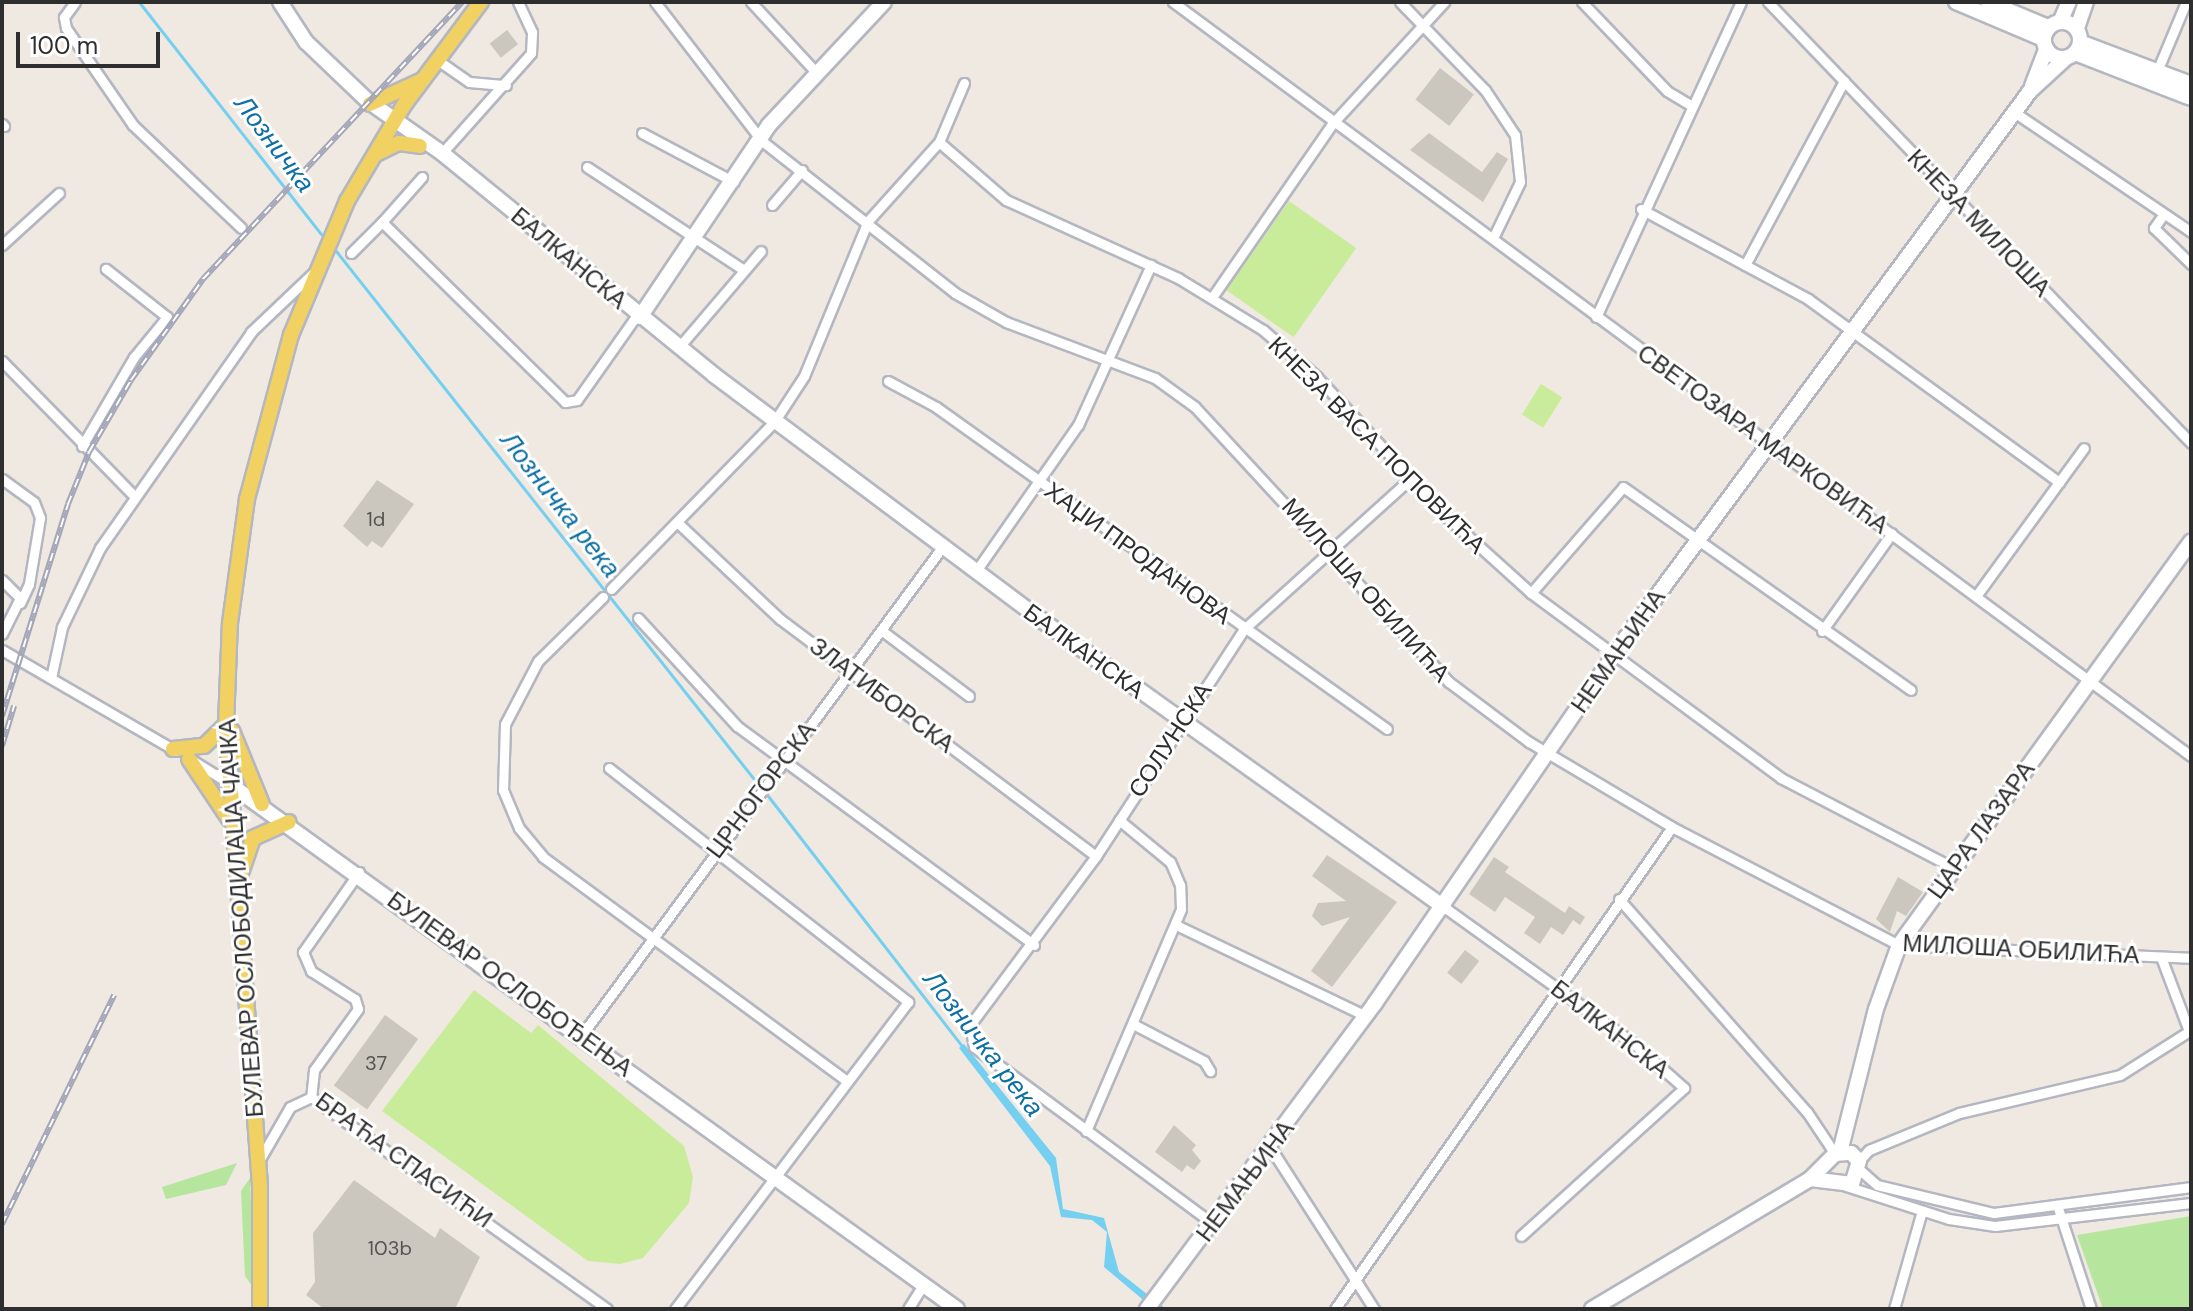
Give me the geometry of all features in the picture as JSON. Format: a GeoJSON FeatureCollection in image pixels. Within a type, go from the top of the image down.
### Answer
{"type":"FeatureCollection","features":[{"type":"Feature","properties":{"kind":"main road","name":"БУЛЕВАР ОСЛОБОДИЛАЦА ЧАЧКА"},"geometry":{"type":"LineString","coordinates":[[260,1309],[258,1166],[229,820],[226,719],[232,608],[249,486],[274,389],[316,270],[369,160],[384,115],[420,81],[481,2]]}},
{"type":"Feature","properties":{"kind":"main road"},"geometry":{"type":"LineString","coordinates":[[384,115],[420,81]]}},
{"type":"Feature","properties":{"kind":"main road"},"geometry":{"type":"LineString","coordinates":[[369,160],[393,145],[420,146]]}},
{"type":"Feature","properties":{"kind":"main road"},"geometry":{"type":"LineString","coordinates":[[173,749],[204,746],[226,719]]}},
{"type":"Feature","properties":{"kind":"main road"},"geometry":{"type":"LineString","coordinates":[[226,719],[241,764],[262,804]]}},
{"type":"Feature","properties":{"kind":"main road"},"geometry":{"type":"LineString","coordinates":[[189,759],[229,820]]}},
{"type":"Feature","properties":{"kind":"main road"},"geometry":{"type":"LineString","coordinates":[[235,892],[247,844],[264,830],[289,822]]}},
{"type":"Feature","properties":{"kind":"street"},"geometry":{"type":"LineString","coordinates":[[75,2],[64,17],[66,28],[133,125],[241,228]]}},
{"type":"Feature","properties":{"kind":"street"},"geometry":{"type":"LineString","coordinates":[[280,2],[301,37],[384,115]]}},
{"type":"Feature","properties":{"kind":"street"},"geometry":{"type":"LineString","coordinates":[[442,153],[506,85],[533,48],[518,2]]}},
{"type":"Feature","properties":{"kind":"street","name":"МИЛОША ОБИЛИЋА"},"geometry":{"type":"LineString","coordinates":[[655,2],[762,141],[980,308],[1155,378],[1195,407],[1449,682],[1547,753],[1672,827],[1899,945],[2191,958]]}},
{"type":"Feature","properties":{"kind":"street"},"geometry":{"type":"LineString","coordinates":[[751,2],[815,71]]}},
{"type":"Feature","properties":{"kind":"street"},"geometry":{"type":"LineString","coordinates":[[382,222],[565,402],[577,400],[815,71],[884,2]]}},
{"type":"Feature","properties":{"kind":"street","name":"СВЕТОЗАРА МАРКОВИЋА"},"geometry":{"type":"LineString","coordinates":[[1173,2],[1332,124],[1493,238],[2191,756]]}},
{"type":"Feature","properties":{"kind":"street"},"geometry":{"type":"LineString","coordinates":[[1400,2],[1485,90],[1515,135],[1520,182],[1493,238]]}},
{"type":"Feature","properties":{"kind":"street"},"geometry":{"type":"LineString","coordinates":[[1213,296],[1332,124],[1444,2]]}},
{"type":"Feature","properties":{"kind":"street"},"geometry":{"type":"LineString","coordinates":[[1582,2],[1667,91],[1690,105]]}},
{"type":"Feature","properties":{"kind":"street"},"geometry":{"type":"LineString","coordinates":[[1596,317],[1641,209],[1741,2]]}},
{"type":"Feature","properties":{"kind":"street","name":"КНЕЗА МИЛОША"},"geometry":{"type":"LineString","coordinates":[[1768,2],[2191,443]]}},
{"type":"Feature","properties":{"kind":"street"},"geometry":{"type":"LineString","coordinates":[[1956,2],[2049,34],[2155,77],[2191,98]]}},
{"type":"Feature","properties":{"kind":"street"},"geometry":{"type":"LineString","coordinates":[[1988,2],[2075,45]]}},
{"type":"Feature","properties":{"kind":"street"},"geometry":{"type":"LineString","coordinates":[[2030,91],[2049,34],[2069,2]]}},
{"type":"Feature","properties":{"kind":"street"},"geometry":{"type":"LineString","coordinates":[[2075,45],[2086,2]]}},
{"type":"Feature","properties":{"kind":"street"},"geometry":{"type":"LineString","coordinates":[[2155,77],[2186,2]]}},
{"type":"Feature","properties":{"kind":"street","name":"НЕМАЊИНА"},"geometry":{"type":"LineString","coordinates":[[1147,1309],[1270,1147],[1444,907],[1615,652],[1856,333],[2014,112],[2075,45]]}},
{"type":"Feature","properties":{"kind":"street"},"geometry":{"type":"LineString","coordinates":[[436,59],[469,82],[506,85]]}},
{"type":"Feature","properties":{"kind":"street"},"geometry":{"type":"LineString","coordinates":[[2155,77],[2191,84]]}},
{"type":"Feature","properties":{"kind":"street"},"geometry":{"type":"LineString","coordinates":[[1745,265],[1844,81]]}},
{"type":"Feature","properties":{"kind":"street"},"geometry":{"type":"LineString","coordinates":[[611,589],[774,422],[804,376],[868,221],[939,142],[964,83]]}},
{"type":"Feature","properties":{"kind":"street"},"geometry":{"type":"LineString","coordinates":[[2014,112],[2191,232]]}},
{"type":"Feature","properties":{"kind":"street","name":"БАЛКАНСКА"},"geometry":{"type":"LineString","coordinates":[[384,115],[420,146],[496,198]]}},
{"type":"Feature","properties":{"kind":"street","name":"БАЛКАНСКА"},"geometry":{"type":"LineString","coordinates":[[384,115],[442,153],[638,316],[774,422],[1180,721],[1557,986],[1684,1088],[1521,1236]]}},
{"type":"Feature","properties":{"kind":"street"},"geometry":{"type":"LineString","coordinates":[[642,133],[734,182]]}},
{"type":"Feature","properties":{"kind":"street","name":"КНЕЗА ВАСА ПОПОВИЋА"},"geometry":{"type":"LineString","coordinates":[[939,142],[1037,218],[1151,265],[1213,296],[1317,377],[1411,478],[1531,593],[1615,652],[1781,778],[1954,868]]}},
{"type":"Feature","properties":{"kind":"street"},"geometry":{"type":"LineString","coordinates":[[587,167],[742,269]]}},
{"type":"Feature","properties":{"kind":"street"},"geometry":{"type":"LineString","coordinates":[[772,205],[802,170]]}},
{"type":"Feature","properties":{"kind":"street"},"geometry":{"type":"LineString","coordinates":[[351,253],[422,177]]}},
{"type":"Feature","properties":{"kind":"street"},"geometry":{"type":"LineString","coordinates":[[2,245],[59,193]]}},
{"type":"Feature","properties":{"kind":"street"},"geometry":{"type":"LineString","coordinates":[[1641,209],[1745,265],[1856,333],[2059,482]]}},
{"type":"Feature","properties":{"kind":"street"},"geometry":{"type":"LineString","coordinates":[[2163,215],[2154,228],[2191,264]]}},
{"type":"Feature","properties":{"kind":"street"},"geometry":{"type":"LineString","coordinates":[[679,347],[742,269],[761,251]]}},
{"type":"Feature","properties":{"kind":"street"},"geometry":{"type":"LineString","coordinates":[[976,571],[1041,482],[1111,360],[1151,265]]}},
{"type":"Feature","properties":{"kind":"street"},"geometry":{"type":"LineString","coordinates":[[82,446],[134,357],[167,317],[106,269]]}},
{"type":"Feature","properties":{"kind":"street"},"geometry":{"type":"LineString","coordinates":[[51,678],[53,653],[82,582],[135,497],[251,332],[316,270]]}},
{"type":"Feature","properties":{"kind":"street"},"geometry":{"type":"LineString","coordinates":[[2,361],[135,497]]}},
{"type":"Feature","properties":{"kind":"street","name":"ХАЏИ ПРОДАНОВА"},"geometry":{"type":"LineString","coordinates":[[888,381],[1041,482],[1387,729]]}},
{"type":"Feature","properties":{"kind":"street"},"geometry":{"type":"LineString","coordinates":[[1976,596],[2084,448]]}},
{"type":"Feature","properties":{"kind":"street","name":"СОЛУНСКА"},"geometry":{"type":"LineString","coordinates":[[1086,1131],[974,1047],[970,1036],[972,1021],[1034,945],[1096,856],[1180,721],[1244,629],[1326,549],[1411,478]]}},
{"type":"Feature","properties":{"kind":"street"},"geometry":{"type":"LineString","coordinates":[[2,479],[34,502],[40,518],[29,584],[2,634]]}},
{"type":"Feature","properties":{"kind":"street"},"geometry":{"type":"LineString","coordinates":[[1531,593],[1623,487],[1699,538],[1822,631],[1911,690]]}},
{"type":"Feature","properties":{"kind":"street","name":"ЗЛАТИБОРСКА"},"geometry":{"type":"LineString","coordinates":[[678,523],[780,619],[1096,856]]}},
{"type":"Feature","properties":{"kind":"street"},"geometry":{"type":"LineString","coordinates":[[1822,631],[1892,533]]}},
{"type":"Feature","properties":{"kind":"street","name":"ЦАРА ЛАЗАРА"},"geometry":{"type":"LineString","coordinates":[[1834,1156],[1876,1009],[1899,945],[2191,541]]}},
{"type":"Feature","properties":{"kind":"street","name":"ЦРНОГОРСКА"},"geometry":{"type":"LineString","coordinates":[[581,1036],[713,852],[784,762],[943,546]]}},
{"type":"Feature","properties":{"kind":"street"},"geometry":{"type":"LineString","coordinates":[[2,580],[20,603]]}},
{"type":"Feature","properties":{"kind":"street"},"geometry":{"type":"LineString","coordinates":[[603,597],[524,680],[505,724],[503,790],[519,828],[543,857],[847,1081]]}},
{"type":"Feature","properties":{"kind":"street"},"geometry":{"type":"LineString","coordinates":[[638,618],[714,705],[784,762],[1034,945]]}},
{"type":"Feature","properties":{"kind":"street"},"geometry":{"type":"LineString","coordinates":[[881,630],[969,696]]}},
{"type":"Feature","properties":{"kind":"street","name":"БУЛЕВАР ОСЛОБОЂЕЊА"},"geometry":{"type":"LineString","coordinates":[[2,650],[173,749],[289,822],[773,1180],[957,1309]]}},
{"type":"Feature","properties":{"kind":"street"},"geometry":{"type":"LineString","coordinates":[[609,768],[908,1002],[675,1309]]}},
{"type":"Feature","properties":{"kind":"street"},"geometry":{"type":"LineString","coordinates":[[1119,820],[1170,862],[1182,897],[1176,925],[1086,1131],[1212,1223]]}},
{"type":"Feature","properties":{"kind":"street"},"geometry":{"type":"LineString","coordinates":[[1335,1309],[1557,986],[1672,827]]}},
{"type":"Feature","properties":{"kind":"street","name":"БРАЋА СПАСИЋИ"},"geometry":{"type":"LineString","coordinates":[[359,872],[303,952],[311,971],[355,999],[358,1009],[314,1070],[311,1097],[607,1309]]}},
{"type":"Feature","properties":{"kind":"street"},"geometry":{"type":"LineString","coordinates":[[1619,899],[1807,1112],[1834,1156],[1839,1184]]}},
{"type":"Feature","properties":{"kind":"street"},"geometry":{"type":"LineString","coordinates":[[1176,925],[1366,1016]]}},
{"type":"Feature","properties":{"kind":"street"},"geometry":{"type":"LineString","coordinates":[[1839,1184],[1860,1166],[1865,1152],[1959,1113],[2120,1075],[2190,1031],[2161,957]]}},
{"type":"Feature","properties":{"kind":"street"},"geometry":{"type":"LineString","coordinates":[[1133,1024],[1204,1061],[1210,1071]]}},
{"type":"Feature","properties":{"kind":"street"},"geometry":{"type":"LineString","coordinates":[[258,1166],[280,1120],[296,1102],[311,1097]]}},
{"type":"Feature","properties":{"kind":"street"},"geometry":{"type":"LineString","coordinates":[[1270,1147],[1374,1309]]}},
{"type":"Feature","properties":{"kind":"street"},"geometry":{"type":"LineString","coordinates":[[1834,1156],[1860,1166],[1877,1185],[1967,1210],[2057,1205],[2191,1187]]}},
{"type":"Feature","properties":{"kind":"street"},"geometry":{"type":"LineString","coordinates":[[1592,1309],[1810,1179],[1834,1156]]}},
{"type":"Feature","properties":{"kind":"street"},"geometry":{"type":"LineString","coordinates":[[1810,1179],[1839,1184],[1922,1211],[1982,1225],[2061,1222],[2191,1203]]}},
{"type":"Feature","properties":{"kind":"street"},"geometry":{"type":"LineString","coordinates":[[2057,1205],[2091,1309]]}},
{"type":"Feature","properties":{"kind":"street"},"geometry":{"type":"LineString","coordinates":[[1894,1309],[1922,1211]]}},
{"type":"Feature","properties":{"kind":"street","name":"НЕМАЊИНА"},"geometry":{"type":"LineString","coordinates":[[1159,1309],[1187,1258]]}},
{"type":"Feature","properties":{"kind":"street"},"geometry":{"type":"LineString","coordinates":[[908,1309],[923,1285]]}},
{"type":"Feature","properties":{"kind":"green space"},"geometry":{"type":"Polygon","coordinates":[[[1289,201],[1356,248],[1294,337],[1226,290],[1289,201]]]}},
{"type":"Feature","properties":{"kind":"green space"},"geometry":{"type":"Polygon","coordinates":[[[1541,384],[1562,397],[1543,428],[1522,415],[1541,384]]]}},
{"type":"Feature","properties":{"kind":"green space"},"geometry":{"type":"Polygon","coordinates":[[[474,990],[531,1033],[538,1025],[684,1146],[693,1177],[689,1203],[643,1258],[620,1264],[588,1261],[382,1111],[474,990]]]}},
{"type":"Feature","properties":{"kind":"green space"},"geometry":{"type":"Polygon","coordinates":[[[237,1163],[226,1185],[166,1199],[162,1187],[237,1163]]]}},
{"type":"Feature","properties":{"kind":"green space"},"geometry":{"type":"Polygon","coordinates":[[[250,1178],[252,1286],[245,1276],[241,1191],[250,1178]]]}},
{"type":"Feature","properties":{"kind":"green space"},"geometry":{"type":"Polygon","coordinates":[[[2191,1216],[2191,1309],[2103,1309],[2077,1235],[2191,1216]]]}},
{"type":"Feature","properties":{"kind":"water"},"geometry":{"type":"Polygon","coordinates":[[[964,1044],[1056,1158],[1063,1209],[1104,1218],[1119,1272],[1166,1309],[1154,1309],[1104,1267],[1107,1232],[1092,1220],[1061,1217],[1050,1166],[959,1048],[964,1044]]]}},
{"type":"Feature","properties":{"kind":"building"},"geometry":{"type":"Polygon","coordinates":[[[507,30],[518,44],[501,58],[490,44],[507,30]]]}},
{"type":"Feature","properties":{"kind":"building"},"geometry":{"type":"Polygon","coordinates":[[[1440,68],[1474,94],[1449,126],[1415,100],[1440,68]]]}},
{"type":"Feature","properties":{"kind":"building"},"geometry":{"type":"Polygon","coordinates":[[[1429,133],[1482,172],[1497,152],[1508,159],[1483,202],[1410,150],[1429,133]]]}},
{"type":"Feature","properties":{"kind":"building"},"geometry":{"type":"Polygon","coordinates":[[[377,480],[414,504],[382,548],[372,541],[367,547],[343,526],[377,480]]]}},
{"type":"Feature","properties":{"kind":"building"},"geometry":{"type":"Polygon","coordinates":[[[1327,855],[1397,902],[1332,987],[1311,971],[1350,917],[1322,926],[1312,916],[1318,903],[1346,901],[1312,876],[1327,855]]]}},
{"type":"Feature","properties":{"kind":"building"},"geometry":{"type":"Polygon","coordinates":[[[1494,857],[1509,867],[1505,872],[1565,913],[1569,906],[1585,917],[1580,925],[1573,920],[1563,935],[1551,927],[1540,944],[1524,933],[1535,917],[1505,897],[1495,912],[1469,894],[1494,857]]]}},
{"type":"Feature","properties":{"kind":"building"},"geometry":{"type":"Polygon","coordinates":[[[1898,877],[1923,892],[1906,916],[1897,911],[1890,932],[1876,919],[1898,877]]]}},
{"type":"Feature","properties":{"kind":"building"},"geometry":{"type":"Polygon","coordinates":[[[1465,950],[1479,961],[1461,984],[1447,973],[1465,950]]]}},
{"type":"Feature","properties":{"kind":"building"},"geometry":{"type":"Polygon","coordinates":[[[385,1015],[418,1039],[367,1109],[334,1085],[385,1015]]]}},
{"type":"Feature","properties":{"kind":"building"},"geometry":{"type":"Polygon","coordinates":[[[1174,1125],[1196,1145],[1192,1150],[1201,1161],[1194,1170],[1187,1165],[1182,1172],[1155,1152],[1174,1125]]]}},
{"type":"Feature","properties":{"kind":"building"},"geometry":{"type":"Polygon","coordinates":[[[354,1180],[435,1238],[440,1228],[480,1257],[455,1309],[324,1309],[306,1295],[315,1282],[313,1233],[354,1180]]]}},
{"type":"Feature","properties":{"kind":"waterway","name":"Лозничка"},"geometry":{"type":"LineString","coordinates":[[139,2],[321,234]]}},
{"type":"Feature","properties":{"kind":"waterway","name":"Лозничка река"},"geometry":{"type":"LineString","coordinates":[[336,251],[757,783]]}},
{"type":"Feature","properties":{"kind":"waterway","name":"Лозничка река"},"geometry":{"type":"LineString","coordinates":[[768,796],[964,1049]]}},
{"type":"Feature","properties":{"kind":"railway"},"geometry":{"type":"LineString","coordinates":[[2,716],[68,504],[89,452],[131,380],[203,279],[462,2]]}},
{"type":"Feature","properties":{"kind":"railway"},"geometry":{"type":"LineString","coordinates":[[2,746],[14,706]]}},
{"type":"Feature","properties":{"kind":"railway"},"geometry":{"type":"LineString","coordinates":[[2,1224],[114,995]]}}]}
